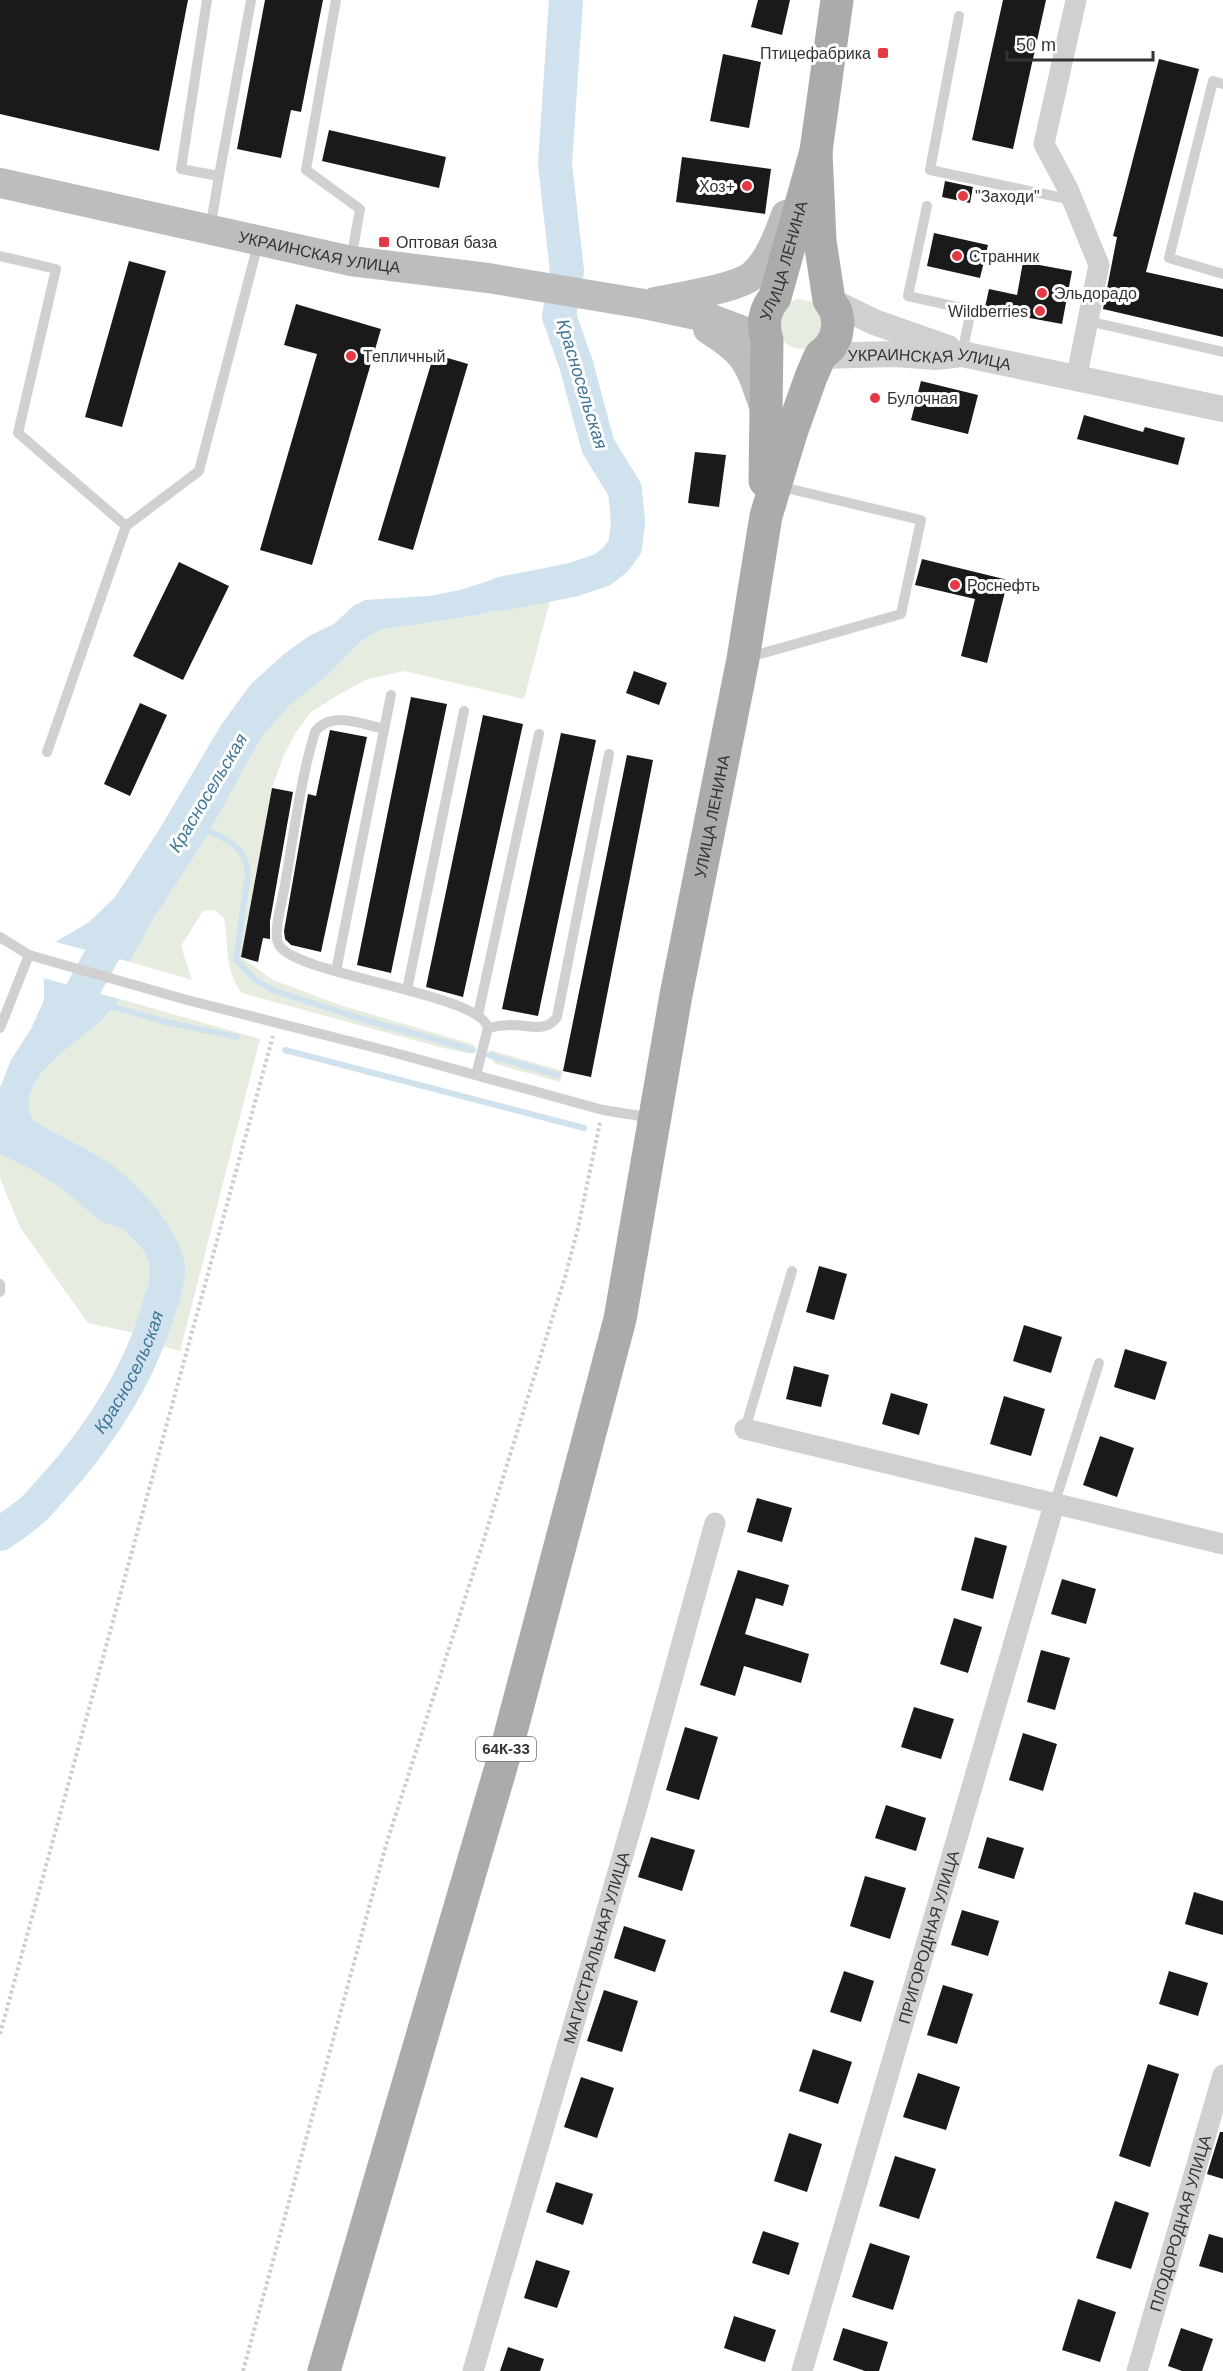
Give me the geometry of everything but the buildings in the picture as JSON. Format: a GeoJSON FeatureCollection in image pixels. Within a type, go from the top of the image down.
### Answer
{"type":"FeatureCollection","features":[{"type":"Feature","properties":{"kind":"main road","name":"УЛИЦА ЛЕНИНА"},"geometry":{"type":"LineString","coordinates":[[766,516],[767,340],[764,317],[768,306],[780,293],[816,151],[837,0]]}},
{"type":"Feature","properties":{"kind":"main road","name":"УЛИЦА ЛЕНИНА"},"geometry":{"type":"LineString","coordinates":[[656,1118],[676,995],[743,659],[766,516],[820,356],[830,347],[837,330],[836,311],[829,300],[820,241],[816,151]]}},
{"type":"Feature","properties":{"kind":"main road"},"geometry":{"type":"LineString","coordinates":[[633,302],[727,286],[752,277],[767,259],[791,199],[816,151]]}},
{"type":"Feature","properties":{"kind":"main road","name":"УКРАИНСКАЯ УЛИЦА"},"geometry":{"type":"LineString","coordinates":[[0,183],[351,261],[488,278],[633,302],[706,317],[767,340],[774,350],[784,357],[808,360],[820,356]]}},
{"type":"Feature","properties":{"kind":"main road","name":"УКРАИНСКАЯ УЛИЦА"},"geometry":{"type":"LineString","coordinates":[[633,302],[743,297],[780,293],[796,287],[808,287],[820,292],[829,300]]}},
{"type":"Feature","properties":{"kind":"main road"},"geometry":{"type":"LineString","coordinates":[[633,302],[706,328],[729,342],[742,354],[751,368],[766,410]]}},
{"type":"Feature","properties":{"kind":"main road","name":"64К-33"},"geometry":{"type":"LineString","coordinates":[[324,2371],[501,1766],[620,1319],[656,1118]]}},
{"type":"Feature","properties":{"kind":"street"},"geometry":{"type":"LineString","coordinates":[[1076,0],[1044,144],[1073,200],[1099,265],[1076,380]]}},
{"type":"Feature","properties":{"kind":"street"},"geometry":{"type":"LineString","coordinates":[[829,300],[874,322],[962,354]]}},
{"type":"Feature","properties":{"kind":"street","name":"УКРАИНСКАЯ УЛИЦА"},"geometry":{"type":"LineString","coordinates":[[820,356],[894,354],[936,357],[962,354],[1076,380],[1223,409]]}},
{"type":"Feature","properties":{"kind":"street"},"geometry":{"type":"LineString","coordinates":[[745,1429],[1223,1544]]}},
{"type":"Feature","properties":{"kind":"street","name":"ПРИГОРОДНАЯ УЛИЦА"},"geometry":{"type":"LineString","coordinates":[[802,2371],[1054,1505]]}},
{"type":"Feature","properties":{"kind":"street","name":"МАГИСТРАЛЬНАЯ УЛИЦА"},"geometry":{"type":"LineString","coordinates":[[473,2371],[636,1810],[715,1523]]}},
{"type":"Feature","properties":{"kind":"street","name":"ПЛОДОРОДНАЯ УЛИЦА"},"geometry":{"type":"LineString","coordinates":[[1137,2371],[1223,2075]]}},
{"type":"Feature","properties":{"kind":"lane"},"geometry":{"type":"LineString","coordinates":[[207,0],[181,170],[219,176]]}},
{"type":"Feature","properties":{"kind":"lane"},"geometry":{"type":"LineString","coordinates":[[210,230],[251,0]]}},
{"type":"Feature","properties":{"kind":"lane"},"geometry":{"type":"LineString","coordinates":[[336,0],[306,170],[360,210],[351,261]]}},
{"type":"Feature","properties":{"kind":"lane"},"geometry":{"type":"LineString","coordinates":[[959,16],[930,170],[1073,200]]}},
{"type":"Feature","properties":{"kind":"lane"},"geometry":{"type":"LineString","coordinates":[[1223,84],[1213,81],[1169,258],[1223,274]]}},
{"type":"Feature","properties":{"kind":"lane"},"geometry":{"type":"LineString","coordinates":[[927,206],[908,296],[970,310],[962,354]]}},
{"type":"Feature","properties":{"kind":"lane"},"geometry":{"type":"LineString","coordinates":[[47,752],[126,526],[199,471],[259,240]]}},
{"type":"Feature","properties":{"kind":"lane"},"geometry":{"type":"LineString","coordinates":[[0,256],[56,269],[18,433],[126,526]]}},
{"type":"Feature","properties":{"kind":"lane"},"geometry":{"type":"LineString","coordinates":[[1088,321],[1223,352]]}},
{"type":"Feature","properties":{"kind":"lane"},"geometry":{"type":"LineString","coordinates":[[743,659],[901,614],[921,520],[775,485]]}},
{"type":"Feature","properties":{"kind":"lane"},"geometry":{"type":"LineString","coordinates":[[336,971],[391,695]]}},
{"type":"Feature","properties":{"kind":"lane"},"geometry":{"type":"LineString","coordinates":[[407,990],[464,711]]}},
{"type":"Feature","properties":{"kind":"lane"},"geometry":{"type":"LineString","coordinates":[[384,729],[329,720],[321,724],[315,732],[277,938],[282,951],[291,956],[407,990],[478,1015],[487,1022],[488,1028],[477,1075]]}},
{"type":"Feature","properties":{"kind":"lane"},"geometry":{"type":"LineString","coordinates":[[478,1015],[539,734]]}},
{"type":"Feature","properties":{"kind":"lane"},"geometry":{"type":"LineString","coordinates":[[488,1028],[510,1025],[543,1027],[552,1024],[557,1017],[609,754]]}},
{"type":"Feature","properties":{"kind":"lane"},"geometry":{"type":"LineString","coordinates":[[0,937],[29,955],[187,999],[603,1110],[656,1118]]}},
{"type":"Feature","properties":{"kind":"lane"},"geometry":{"type":"LineString","coordinates":[[0,1028],[2,1014],[29,955]]}},
{"type":"Feature","properties":{"kind":"lane"},"geometry":{"type":"LineString","coordinates":[[745,1429],[792,1271]]}},
{"type":"Feature","properties":{"kind":"lane"},"geometry":{"type":"LineString","coordinates":[[0,1284],[0,1292]]}},
{"type":"Feature","properties":{"kind":"lane"},"geometry":{"type":"LineString","coordinates":[[1054,1505],[1099,1363]]}},
{"type":"Feature","properties":{"kind":"path"},"geometry":{"type":"LineString","coordinates":[[0,2034],[276,1022]]}},
{"type":"Feature","properties":{"kind":"path"},"geometry":{"type":"LineString","coordinates":[[243,2371],[386,1845],[565,1277],[587,1189],[603,1110]]}},
{"type":"Feature","properties":{"kind":"shaded area"},"geometry":{"type":"Polygon","coordinates":[[[797,299],[813,302],[826,321],[811,347],[804,349],[788,345],[781,337],[776,325],[790,302],[797,299]]]}},
{"type":"Feature","properties":{"kind":"shaded area"},"geometry":{"type":"Polygon","coordinates":[[[551,597],[524,699],[404,671],[368,679],[311,712],[296,732],[283,757],[272,788],[241,957],[273,980],[340,1005],[475,1045],[471,1054],[242,993],[232,976],[224,918],[214,910],[203,911],[181,946],[192,980],[130,962],[152,921],[205,840],[261,738],[290,705],[325,678],[360,642],[380,630],[478,615],[551,597]]]}},
{"type":"Feature","properties":{"kind":"shaded area"},"geometry":{"type":"Polygon","coordinates":[[[120,999],[260,1039],[180,1351],[161,1346],[173,1319],[145,1195],[106,1161],[33,1120],[30,1104],[33,1089],[51,1063],[102,1020],[120,999]]]}},
{"type":"Feature","properties":{"kind":"shaded area"},"geometry":{"type":"Polygon","coordinates":[[[490,1050],[563,1071],[560,1082],[496,1064],[491,1059],[490,1050]]]}},
{"type":"Feature","properties":{"kind":"shaded area"},"geometry":{"type":"Polygon","coordinates":[[[0,1154],[34,1171],[62,1189],[101,1222],[123,1229],[141,1247],[149,1261],[149,1282],[134,1333],[88,1323],[20,1227],[0,1178],[0,1154]]]}},
{"type":"Feature","properties":{"kind":"water"},"geometry":{"type":"Polygon","coordinates":[[[543,569],[551,597],[478,615],[380,630],[360,642],[325,678],[290,705],[261,738],[205,840],[152,921],[130,962],[55,942],[88,923],[115,897],[159,830],[221,725],[251,684],[284,654],[309,636],[334,624],[353,606],[365,600],[429,596],[460,590],[504,576],[543,569]]]}},
{"type":"Feature","properties":{"kind":"water"},"geometry":{"type":"Polygon","coordinates":[[[44,978],[120,999],[102,1020],[51,1063],[32,1090],[29,1104],[33,1120],[117,1169],[157,1209],[178,1241],[183,1257],[184,1282],[176,1310],[161,1346],[134,1333],[149,1282],[149,1261],[141,1247],[123,1229],[101,1222],[62,1189],[34,1171],[0,1154],[0,1088],[11,1060],[31,1029],[44,1000],[44,978]]]}},
{"type":"Feature","properties":{"kind":"pier"},"geometry":{"type":"Polygon","coordinates":[[[55,942],[133,963],[129,965],[54,945],[55,942]]]}},
{"type":"Feature","properties":{"kind":"pier"},"geometry":{"type":"Polygon","coordinates":[[[45,975],[121,996],[123,1000],[44,978],[45,975]]]}},
{"type":"Feature","properties":{"kind":"waterway","name":"Красносельская"},"geometry":{"type":"LineString","coordinates":[[501,594],[572,580],[602,570],[615,560],[625,547],[628,522],[625,490],[598,446],[576,364],[559,316],[567,271],[555,164],[566,0]]}},
{"type":"Feature","properties":{"kind":"waterway"},"geometry":{"type":"LineString","coordinates":[[204,828],[234,845],[246,864],[248,874],[236,959],[254,979],[275,991],[362,1019],[473,1050]]}},
{"type":"Feature","properties":{"kind":"waterway","name":"Красносельская"},"geometry":{"type":"LineString","coordinates":[[59,1027],[68,1017],[112,937],[130,915]]}},
{"type":"Feature","properties":{"kind":"waterway"},"geometry":{"type":"LineString","coordinates":[[107,1005],[166,1022],[237,1037]]}},
{"type":"Feature","properties":{"kind":"waterway"},"geometry":{"type":"LineString","coordinates":[[285,1050],[584,1128]]}},
{"type":"Feature","properties":{"kind":"waterway"},"geometry":{"type":"LineString","coordinates":[[489,1055],[558,1075]]}},
{"type":"Feature","properties":{"kind":"waterway","name":"Красносельская"},"geometry":{"type":"LineString","coordinates":[[0,1534],[39,1504],[104,1423],[145,1349],[162,1296]]}},
{"type":"Feature","properties":{"kind":"place","name":"Птицефабрика"},"geometry":{"type":"Point","coordinates":[883,53]}},
{"type":"Feature","properties":{"kind":"place","name":"Хоз+"},"geometry":{"type":"Point","coordinates":[747,186]}},
{"type":"Feature","properties":{"kind":"place","name":"\"Заходи\""},"geometry":{"type":"Point","coordinates":[963,196]}},
{"type":"Feature","properties":{"kind":"place","name":"Оптовая база"},"geometry":{"type":"Point","coordinates":[384,242]}},
{"type":"Feature","properties":{"kind":"place","name":"Странник"},"geometry":{"type":"Point","coordinates":[957,256]}},
{"type":"Feature","properties":{"kind":"place","name":"Эльдорадо"},"geometry":{"type":"Point","coordinates":[1042,293]}},
{"type":"Feature","properties":{"kind":"place","name":"Wildberries"},"geometry":{"type":"Point","coordinates":[1040,311]}},
{"type":"Feature","properties":{"kind":"place","name":"Тепличный"},"geometry":{"type":"Point","coordinates":[351,356]}},
{"type":"Feature","properties":{"kind":"place","name":"Булочная"},"geometry":{"type":"Point","coordinates":[875,398]}},
{"type":"Feature","properties":{"kind":"place","name":"Роснефть"},"geometry":{"type":"Point","coordinates":[955,585]}}]}
